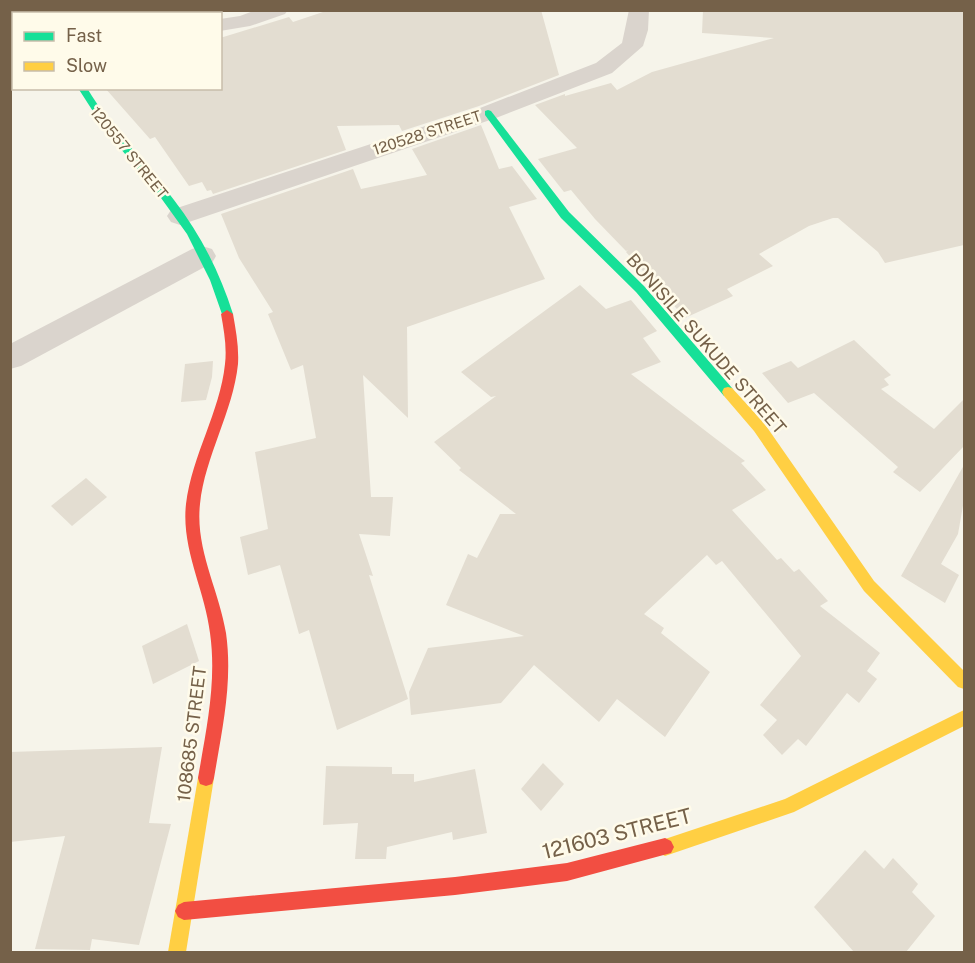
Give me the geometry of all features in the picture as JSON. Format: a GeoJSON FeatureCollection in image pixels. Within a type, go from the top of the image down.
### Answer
{"type":"FeatureCollection","features":[{"type":"Feature","properties":{"kind":"street"},"geometry":{"type":"LineString","coordinates":[[222,25],[243,22],[278,10]]}},
{"type":"Feature","properties":{"kind":"street","name":"120528 STREET"},"geometry":{"type":"LineString","coordinates":[[180,216],[488,113],[604,68],[632,46],[638,30],[639,10]]}},
{"type":"Feature","properties":{"kind":"street","name":"120557 STREET"},"geometry":{"type":"LineString","coordinates":[[83,90],[98,119],[162,191],[180,216]]}},
{"type":"Feature","properties":{"kind":"street","name":"BONISILE SUKUDE STREET"},"geometry":{"type":"LineString","coordinates":[[488,113],[565,215],[640,289],[759,427],[869,586],[964,681]]}},
{"type":"Feature","properties":{"kind":"street","name":"108685 STREET"},"geometry":{"type":"LineString","coordinates":[[177,952],[210,753],[220,650],[216,617],[193,531],[193,505],[201,466],[231,380],[234,354],[231,327],[202,256],[180,216]]}},
{"type":"Feature","properties":{"kind":"street"},"geometry":{"type":"LineString","coordinates":[[10,358],[202,256]]}},
{"type":"Feature","properties":{"kind":"street","name":"121603 STREET"},"geometry":{"type":"LineString","coordinates":[[183,911],[455,886],[567,872],[679,843],[788,806],[964,718]]}},
{"type":"Feature","properties":{"kind":"building"},"geometry":{"type":"Polygon","coordinates":[[[329,10],[541,10],[559,75],[479,106],[402,131],[399,125],[337,126],[346,150],[213,194],[211,190],[207,191],[202,182],[189,186],[155,137],[150,139],[107,90],[222,90],[222,37],[289,17],[293,22],[329,10]]]}},
{"type":"Feature","properties":{"kind":"building"},"geometry":{"type":"Polygon","coordinates":[[[703,10],[964,10],[964,245],[885,263],[878,252],[838,218],[833,218],[809,226],[759,254],[773,266],[727,289],[733,296],[685,318],[626,252],[628,250],[626,251],[595,219],[571,190],[564,192],[538,159],[577,148],[535,105],[565,94],[565,96],[611,83],[617,90],[652,72],[774,38],[702,33],[703,10]]]}},
{"type":"Feature","properties":{"kind":"building"},"geometry":{"type":"Polygon","coordinates":[[[481,125],[499,169],[512,166],[537,199],[509,207],[545,279],[407,327],[408,418],[363,375],[371,497],[393,497],[390,536],[359,534],[373,576],[369,575],[408,699],[337,730],[309,630],[299,634],[280,565],[248,575],[240,537],[268,529],[255,452],[316,438],[303,365],[291,370],[268,314],[273,312],[239,258],[221,214],[353,169],[361,189],[427,175],[412,149],[481,125]]]}},
{"type":"Feature","properties":{"kind":"building"},"geometry":{"type":"Polygon","coordinates":[[[580,285],[606,309],[631,300],[657,331],[643,338],[661,362],[631,374],[745,461],[741,463],[766,490],[732,510],[777,560],[781,558],[794,572],[799,569],[828,601],[820,606],[880,653],[867,671],[877,679],[859,703],[847,693],[806,746],[798,739],[782,755],[763,735],[777,720],[760,705],[801,656],[722,561],[716,565],[707,555],[644,614],[664,628],[661,633],[710,672],[665,737],[617,699],[599,722],[534,665],[501,703],[411,715],[409,692],[428,648],[524,636],[446,605],[468,554],[477,558],[500,514],[516,514],[459,470],[461,468],[434,442],[496,396],[491,397],[461,372],[580,285]]]}},
{"type":"Feature","properties":{"kind":"building"},"geometry":{"type":"Polygon","coordinates":[[[854,340],[891,375],[884,379],[889,385],[881,389],[934,429],[964,399],[964,446],[920,492],[893,472],[898,467],[814,393],[788,403],[762,373],[791,361],[798,368],[854,340]]]}},
{"type":"Feature","properties":{"kind":"building"},"geometry":{"type":"Polygon","coordinates":[[[213,361],[212,377],[206,400],[181,402],[185,364],[213,361]]]}},
{"type":"Feature","properties":{"kind":"building"},"geometry":{"type":"Polygon","coordinates":[[[964,465],[964,500],[958,534],[941,564],[959,575],[945,603],[901,576],[964,465]]]}},
{"type":"Feature","properties":{"kind":"building"},"geometry":{"type":"Polygon","coordinates":[[[86,478],[107,497],[72,526],[51,506],[86,478]]]}},
{"type":"Feature","properties":{"kind":"building"},"geometry":{"type":"Polygon","coordinates":[[[187,624],[199,661],[153,684],[142,646],[187,624]]]}},
{"type":"Feature","properties":{"kind":"building"},"geometry":{"type":"Polygon","coordinates":[[[162,747],[149,823],[171,824],[139,945],[92,939],[90,950],[35,949],[65,836],[10,842],[10,752],[162,747]]]}},
{"type":"Feature","properties":{"kind":"building"},"geometry":{"type":"Polygon","coordinates":[[[543,763],[564,784],[541,811],[521,789],[543,763]]]}},
{"type":"Feature","properties":{"kind":"building"},"geometry":{"type":"Polygon","coordinates":[[[326,766],[392,767],[392,774],[414,774],[414,782],[475,769],[487,833],[453,840],[452,832],[387,847],[386,859],[355,859],[358,823],[323,825],[326,766]]]}},
{"type":"Feature","properties":{"kind":"building"},"geometry":{"type":"Polygon","coordinates":[[[865,850],[884,869],[893,858],[918,884],[912,892],[935,916],[906,952],[854,952],[814,907],[865,850]]]}},
{"type":"Feature","properties":{"kind":"traffic: fast"},"geometry":{"type":"LineString","coordinates":[[83,90],[109,128],[160,189],[191,233],[208,264],[227,314]]}},
{"type":"Feature","properties":{"kind":"traffic: fast"},"geometry":{"type":"LineString","coordinates":[[488,113],[565,215],[640,289],[728,392]]}},
{"type":"Feature","properties":{"kind":"traffic: slow"},"geometry":{"type":"LineString","coordinates":[[728,392],[759,427],[869,586],[964,681]]}},
{"type":"Feature","properties":{"kind":"traffic: slow"},"geometry":{"type":"LineString","coordinates":[[665,847],[788,806],[964,718]]}},
{"type":"Feature","properties":{"kind":"traffic: slow"},"geometry":{"type":"LineString","coordinates":[[177,952],[206,778]]}},
{"type":"Feature","properties":{"kind":"traffic: jam"},"geometry":{"type":"LineString","coordinates":[[206,778],[218,706],[220,651],[215,617],[197,553],[192,520],[198,480],[228,386],[232,363],[232,339],[227,314]]}},
{"type":"Feature","properties":{"kind":"traffic: jam"},"geometry":{"type":"LineString","coordinates":[[184,911],[455,886],[567,872],[665,847]]}}]}
